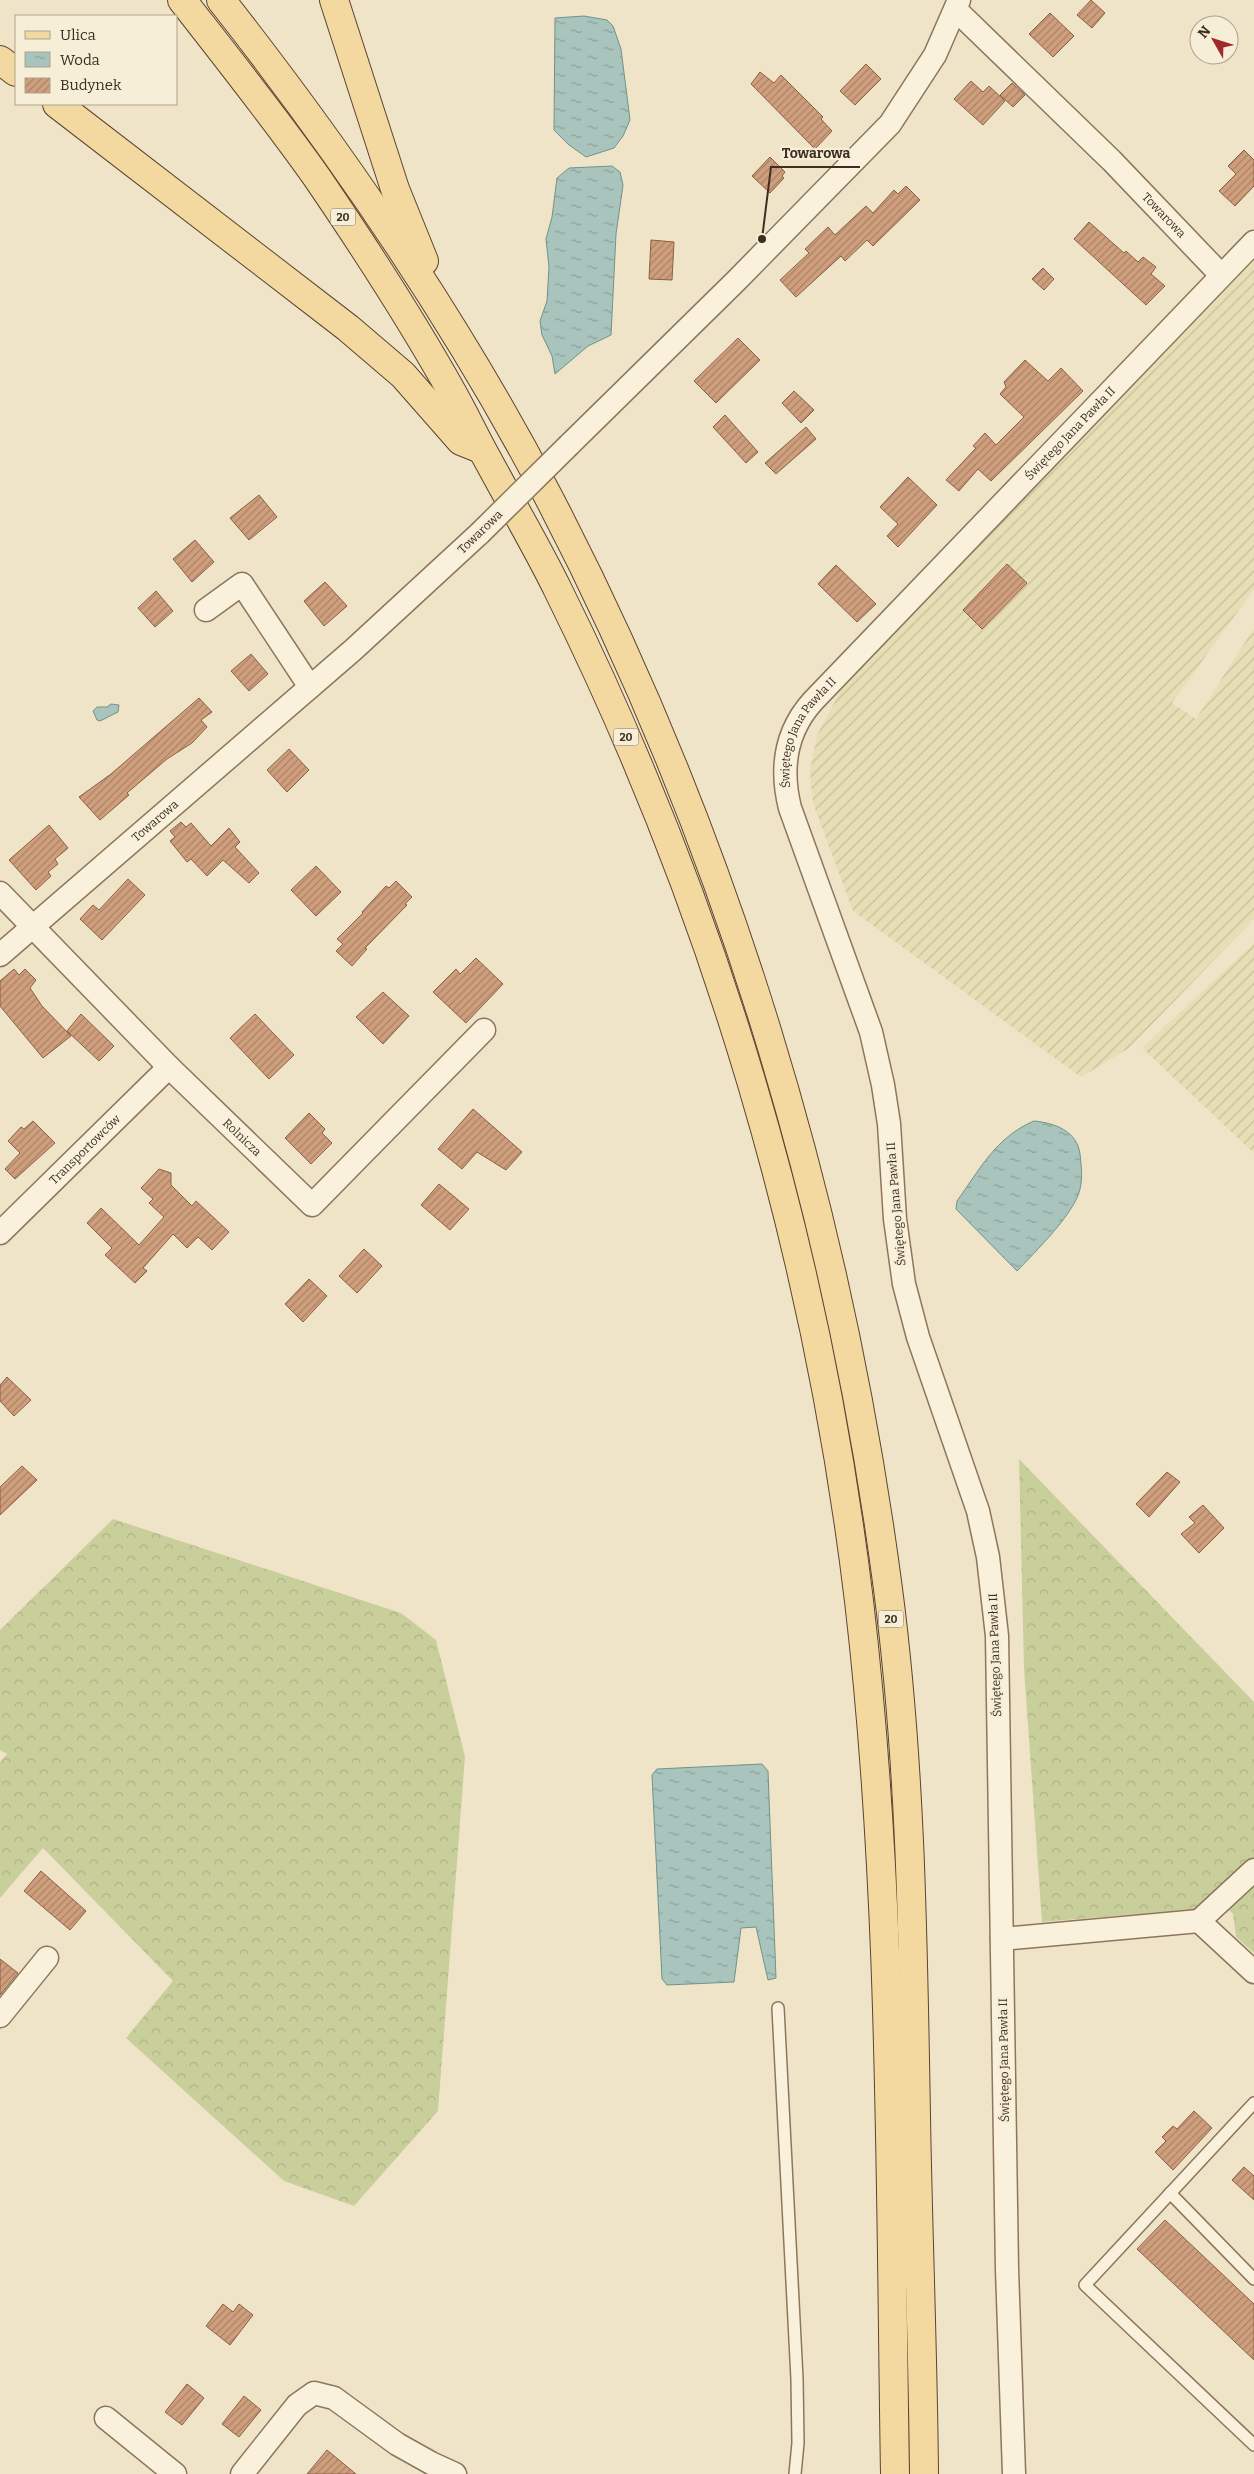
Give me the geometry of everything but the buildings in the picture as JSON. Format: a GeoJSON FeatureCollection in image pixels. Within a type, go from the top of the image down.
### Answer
{"type":"FeatureCollection","features":[{"type":"Feature","properties":{"kind":"main road","name":"20"},"geometry":{"type":"LineString","coordinates":[[182,0],[244,79],[314,174],[374,264],[453,394],[556,586],[654,803],[704,936],[765,1128],[815,1335],[838,1460],[859,1600],[876,1794],[886,1993],[893,2273],[895,2474]]}},
{"type":"Feature","properties":{"kind":"main road","name":"20"},"geometry":{"type":"LineString","coordinates":[[221,0],[269,61],[352,176],[434,301],[547,496],[626,658],[683,791],[732,926],[794,1117],[845,1328],[869,1456],[889,1596],[904,1752],[909,1832],[914,1984],[924,2474]]}},
{"type":"Feature","properties":{"kind":"main road"},"geometry":{"type":"LineString","coordinates":[[334,0],[395,189],[414,239],[431,275],[434,301]]}},
{"type":"Feature","properties":{"kind":"main road"},"geometry":{"type":"LineString","coordinates":[[0,60],[15,71]]}},
{"type":"Feature","properties":{"kind":"main road"},"geometry":{"type":"LineString","coordinates":[[58,105],[348,328],[403,375],[461,441],[482,449]]}},
{"type":"Feature","properties":{"kind":"street","name":"Towarowa"},"geometry":{"type":"LineString","coordinates":[[0,955],[310,687],[480,533],[736,281],[890,124],[935,55],[958,5],[1222,275]]}},
{"type":"Feature","properties":{"kind":"street","name":"Świętego Jana Pawła II"},"geometry":{"type":"LineString","coordinates":[[1014,2474],[996,1636],[988,1557],[978,1510],[918,1337],[904,1284],[895,1227],[889,1124],[883,1084],[871,1032],[790,808],[785,790],[787,745],[802,713],[813,701],[1254,242]]}},
{"type":"Feature","properties":{"kind":"street"},"geometry":{"type":"LineString","coordinates":[[206,610],[242,584],[310,687]]}},
{"type":"Feature","properties":{"kind":"street","name":"Rolnicza"},"geometry":{"type":"LineString","coordinates":[[0,894],[169,1067],[312,1205],[484,1030]]}},
{"type":"Feature","properties":{"kind":"street","name":"Transportowców"},"geometry":{"type":"LineString","coordinates":[[0,1233],[169,1067]]}},
{"type":"Feature","properties":{"kind":"street"},"geometry":{"type":"LineString","coordinates":[[1002,1939],[1199,1921],[1254,1870]]}},
{"type":"Feature","properties":{"kind":"street"},"geometry":{"type":"LineString","coordinates":[[1199,1921],[1254,1972]]}},
{"type":"Feature","properties":{"kind":"street"},"geometry":{"type":"LineString","coordinates":[[0,2016],[46,1958]]}},
{"type":"Feature","properties":{"kind":"street"},"geometry":{"type":"LineString","coordinates":[[242,2474],[298,2405],[314,2393],[334,2398],[397,2444],[431,2464],[455,2474]]}},
{"type":"Feature","properties":{"kind":"street"},"geometry":{"type":"LineString","coordinates":[[106,2418],[175,2474]]}},
{"type":"Feature","properties":{"kind":"lane"},"geometry":{"type":"LineString","coordinates":[[778,2008],[797,2379],[798,2443],[795,2474]]}},
{"type":"Feature","properties":{"kind":"lane"},"geometry":{"type":"LineString","coordinates":[[1254,2103],[1085,2285],[1254,2445]]}},
{"type":"Feature","properties":{"kind":"lane"},"geometry":{"type":"LineString","coordinates":[[1170,2193],[1254,2279]]}},
{"type":"Feature","properties":{"kind":"shaded area"},"geometry":{"type":"Polygon","coordinates":[[[1254,261],[1254,589],[1172,703],[1196,719],[1254,628],[1254,919],[1129,1048],[1081,1077],[853,911],[813,803],[810,771],[817,735],[850,673],[1254,261]]]}},
{"type":"Feature","properties":{"kind":"shaded area"},"geometry":{"type":"Polygon","coordinates":[[[1254,943],[1254,1153],[1142,1048],[1254,943]]]}},
{"type":"Feature","properties":{"kind":"green space"},"geometry":{"type":"Polygon","coordinates":[[[1019,1459],[1254,1702],[1254,1953],[1236,1937],[1233,1914],[1214,1895],[1196,1909],[1042,1922],[1024,1669],[1019,1459]]]}},
{"type":"Feature","properties":{"kind":"green space"},"geometry":{"type":"Polygon","coordinates":[[[113,1519],[401,1613],[436,1640],[465,1757],[438,2111],[354,2206],[284,2181],[126,2038],[173,1981],[43,1848],[0,1898],[0,1762],[7,1754],[0,1750],[0,1630],[113,1519]]]}},
{"type":"Feature","properties":{"kind":"water"},"geometry":{"type":"Polygon","coordinates":[[[584,16],[607,20],[613,26],[621,49],[630,120],[623,136],[614,148],[586,157],[569,145],[554,130],[555,18],[584,16]]]}},
{"type":"Feature","properties":{"kind":"water"},"geometry":{"type":"Polygon","coordinates":[[[612,166],[620,172],[623,185],[616,234],[611,335],[588,346],[555,374],[552,356],[542,335],[540,321],[547,301],[549,267],[546,239],[552,217],[557,178],[569,168],[612,166]]]}},
{"type":"Feature","properties":{"kind":"water"},"geometry":{"type":"Polygon","coordinates":[[[111,704],[119,705],[118,712],[100,721],[97,720],[93,711],[97,707],[107,707],[111,704]]]}},
{"type":"Feature","properties":{"kind":"water"},"geometry":{"type":"Polygon","coordinates":[[[1034,1121],[1057,1126],[1070,1134],[1074,1139],[1080,1154],[1081,1185],[1077,1199],[1063,1220],[1017,1271],[956,1209],[957,1201],[990,1155],[1009,1136],[1034,1121]]]}},
{"type":"Feature","properties":{"kind":"water"},"geometry":{"type":"Polygon","coordinates":[[[762,1764],[768,1771],[776,1978],[768,1980],[756,1927],[741,1928],[734,1982],[667,1985],[662,1979],[652,1775],[657,1769],[762,1764]]]}},
{"type":"Feature","properties":{"kind":"place","name":"Towarowa"},"geometry":{"type":"Point","coordinates":[762,239]}}]}
